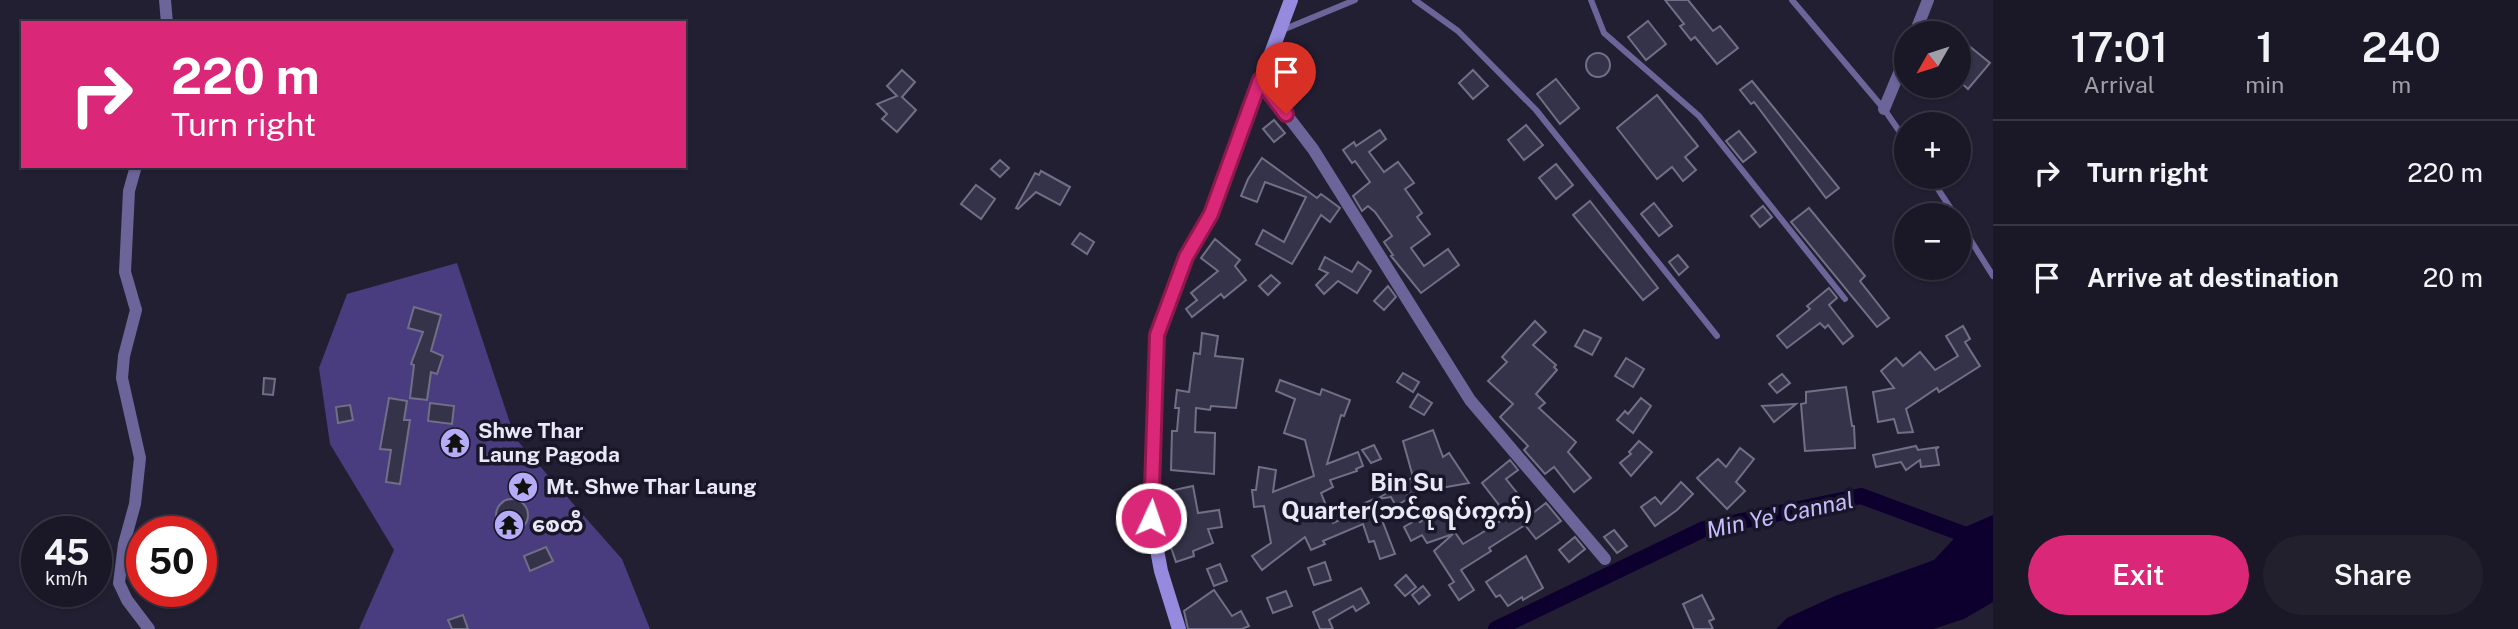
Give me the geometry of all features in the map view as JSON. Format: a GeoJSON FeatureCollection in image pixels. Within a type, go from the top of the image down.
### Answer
{"type":"FeatureCollection","features":[{"type":"Feature","properties":{"kind":"main road"},"geometry":{"type":"LineString","coordinates":[[1179,629],[1161,571],[1151,518],[1157,335],[1186,257],[1211,214],[1291,0]]}},
{"type":"Feature","properties":{"kind":"street"},"geometry":{"type":"LineString","coordinates":[[165,0],[167,21]]}},
{"type":"Feature","properties":{"kind":"street"},"geometry":{"type":"LineString","coordinates":[[1920,21],[1928,0]]}},
{"type":"Feature","properties":{"kind":"street"},"geometry":{"type":"LineString","coordinates":[[1260,80],[1313,149],[1470,400],[1605,559]]}},
{"type":"Feature","properties":{"kind":"street"},"geometry":{"type":"LineString","coordinates":[[1884,109],[1894,85]]}},
{"type":"Feature","properties":{"kind":"street"},"geometry":{"type":"LineString","coordinates":[[135,168],[129,191],[125,272],[136,310],[124,355],[122,377],[140,458],[135,504],[124,544],[119,583],[127,600],[149,629]]}},
{"type":"Feature","properties":{"kind":"lane"},"geometry":{"type":"LineString","coordinates":[[1279,32],[1355,0]]}},
{"type":"Feature","properties":{"kind":"lane"},"geometry":{"type":"LineString","coordinates":[[1415,0],[1458,31],[1536,110],[1717,336]]}},
{"type":"Feature","properties":{"kind":"lane"},"geometry":{"type":"LineString","coordinates":[[1591,0],[1604,33],[1699,116],[1845,299]]}},
{"type":"Feature","properties":{"kind":"lane"},"geometry":{"type":"LineString","coordinates":[[1792,0],[1894,124]]}},
{"type":"Feature","properties":{"kind":"lane"},"geometry":{"type":"LineString","coordinates":[[1971,241],[1993,276]]}},
{"type":"Feature","properties":{"kind":"shaded area"},"geometry":{"type":"Polygon","coordinates":[[[457,263],[515,438],[622,559],[650,629],[359,629],[394,550],[330,444],[319,368],[347,294],[457,263]]]}},
{"type":"Feature","properties":{"kind":"shaded area"},"geometry":{"type":"Polygon","coordinates":[[[1993,515],[1993,602],[1964,619],[1933,629],[1776,629],[1787,618],[1835,596],[1934,560],[1965,527],[1993,515]]]}},
{"type":"Feature","properties":{"kind":"building"},"geometry":{"type":"Polygon","coordinates":[[[1665,0],[1688,0],[1713,31],[1720,26],[1738,48],[1717,64],[1695,37],[1691,40],[1680,26],[1684,24],[1665,0]]]}},
{"type":"Feature","properties":{"kind":"building"},"geometry":{"type":"Polygon","coordinates":[[[1648,21],[1666,44],[1646,60],[1628,37],[1648,21]]]}},
{"type":"Feature","properties":{"kind":"building"},"geometry":{"type":"Polygon","coordinates":[[[1971,48],[1990,63],[1971,85],[1971,48]]]}},
{"type":"Feature","properties":{"kind":"building"},"geometry":{"type":"Polygon","coordinates":[[[1598,53],[1606,57],[1610,65],[1606,73],[1598,77],[1590,73],[1586,65],[1590,57],[1598,53]]]}},
{"type":"Feature","properties":{"kind":"building"},"geometry":{"type":"Polygon","coordinates":[[[902,70],[915,82],[902,97],[916,110],[897,132],[882,119],[887,114],[877,104],[897,96],[887,86],[902,70]]]}},
{"type":"Feature","properties":{"kind":"building"},"geometry":{"type":"Polygon","coordinates":[[[1473,70],[1488,86],[1473,99],[1459,83],[1473,70]]]}},
{"type":"Feature","properties":{"kind":"building"},"geometry":{"type":"Polygon","coordinates":[[[1556,79],[1579,108],[1560,124],[1537,94],[1556,79]]]}},
{"type":"Feature","properties":{"kind":"building"},"geometry":{"type":"Polygon","coordinates":[[[1752,81],[1839,188],[1826,198],[1754,102],[1751,104],[1740,90],[1752,81]]]}},
{"type":"Feature","properties":{"kind":"building"},"geometry":{"type":"Polygon","coordinates":[[[1657,95],[1698,146],[1685,157],[1696,170],[1683,181],[1672,167],[1657,179],[1617,128],[1657,95]]]}},
{"type":"Feature","properties":{"kind":"building"},"geometry":{"type":"Polygon","coordinates":[[[1274,120],[1285,133],[1274,142],[1263,129],[1274,120]]]}},
{"type":"Feature","properties":{"kind":"building"},"geometry":{"type":"Polygon","coordinates":[[[1526,125],[1543,145],[1524,160],[1508,140],[1526,125]]]}},
{"type":"Feature","properties":{"kind":"building"},"geometry":{"type":"Polygon","coordinates":[[[1380,130],[1386,139],[1369,152],[1384,172],[1398,162],[1414,183],[1405,189],[1422,213],[1417,217],[1430,234],[1411,248],[1424,266],[1448,249],[1459,265],[1421,293],[1391,256],[1393,255],[1384,242],[1392,236],[1375,212],[1368,206],[1362,211],[1353,196],[1370,182],[1343,150],[1354,142],[1356,146],[1380,130]]]}},
{"type":"Feature","properties":{"kind":"building"},"geometry":{"type":"Polygon","coordinates":[[[1739,131],[1756,152],[1743,162],[1726,141],[1739,131]]]}},
{"type":"Feature","properties":{"kind":"building"},"geometry":{"type":"Polygon","coordinates":[[[1262,158],[1317,198],[1321,194],[1340,208],[1330,222],[1321,215],[1292,264],[1256,244],[1263,230],[1284,242],[1306,197],[1265,182],[1257,202],[1241,196],[1262,158]]]}},
{"type":"Feature","properties":{"kind":"building"},"geometry":{"type":"Polygon","coordinates":[[[1000,160],[1009,168],[1000,177],[991,169],[1000,160]]]}},
{"type":"Feature","properties":{"kind":"building"},"geometry":{"type":"Polygon","coordinates":[[[1556,164],[1573,185],[1556,199],[1539,178],[1556,164]]]}},
{"type":"Feature","properties":{"kind":"building"},"geometry":{"type":"Polygon","coordinates":[[[1041,171],[1070,187],[1060,205],[1036,192],[1016,208],[1035,173],[1039,175],[1041,171]]]}},
{"type":"Feature","properties":{"kind":"building"},"geometry":{"type":"Polygon","coordinates":[[[976,185],[995,199],[981,219],[961,204],[976,185]]]}},
{"type":"Feature","properties":{"kind":"building"},"geometry":{"type":"Polygon","coordinates":[[[1590,201],[1658,288],[1643,300],[1573,215],[1590,201]]]}},
{"type":"Feature","properties":{"kind":"building"},"geometry":{"type":"Polygon","coordinates":[[[1654,203],[1672,226],[1659,236],[1641,214],[1654,203]]]}},
{"type":"Feature","properties":{"kind":"building"},"geometry":{"type":"Polygon","coordinates":[[[1763,206],[1772,217],[1760,227],[1751,216],[1763,206]]]}},
{"type":"Feature","properties":{"kind":"building"},"geometry":{"type":"Polygon","coordinates":[[[1809,208],[1865,276],[1860,281],[1889,318],[1877,327],[1791,222],[1809,208]]]}},
{"type":"Feature","properties":{"kind":"building"},"geometry":{"type":"Polygon","coordinates":[[[1080,233],[1094,242],[1087,254],[1072,244],[1080,233]]]}},
{"type":"Feature","properties":{"kind":"building"},"geometry":{"type":"Polygon","coordinates":[[[1215,239],[1240,260],[1235,266],[1246,280],[1224,298],[1221,294],[1192,317],[1186,309],[1197,300],[1191,293],[1218,271],[1201,258],[1215,239]]]}},
{"type":"Feature","properties":{"kind":"building"},"geometry":{"type":"Polygon","coordinates":[[[1678,255],[1688,267],[1679,275],[1669,262],[1678,255]]]}},
{"type":"Feature","properties":{"kind":"building"},"geometry":{"type":"Polygon","coordinates":[[[1325,257],[1352,272],[1358,262],[1371,271],[1357,293],[1338,281],[1324,294],[1316,285],[1328,273],[1319,269],[1325,257]]]}},
{"type":"Feature","properties":{"kind":"building"},"geometry":{"type":"Polygon","coordinates":[[[1271,275],[1280,283],[1268,295],[1259,286],[1271,275]]]}},
{"type":"Feature","properties":{"kind":"building"},"geometry":{"type":"Polygon","coordinates":[[[1388,286],[1396,297],[1384,310],[1374,301],[1388,286]]]}},
{"type":"Feature","properties":{"kind":"building"},"geometry":{"type":"Polygon","coordinates":[[[1829,288],[1837,298],[1829,305],[1853,336],[1843,344],[1828,325],[1825,328],[1820,323],[1787,348],[1777,336],[1810,309],[1807,306],[1829,288]]]}},
{"type":"Feature","properties":{"kind":"building"},"geometry":{"type":"Polygon","coordinates":[[[414,307],[441,315],[431,351],[443,356],[437,374],[431,372],[427,400],[410,398],[414,365],[411,364],[423,332],[408,328],[414,307]]]}},
{"type":"Feature","properties":{"kind":"building"},"geometry":{"type":"Polygon","coordinates":[[[1535,321],[1546,332],[1533,345],[1556,365],[1554,367],[1557,370],[1536,394],[1545,403],[1539,408],[1576,442],[1568,452],[1591,478],[1574,492],[1554,467],[1545,474],[1524,450],[1528,446],[1500,417],[1513,404],[1488,381],[1507,362],[1502,357],[1535,321]]]}},
{"type":"Feature","properties":{"kind":"building"},"geometry":{"type":"Polygon","coordinates":[[[1963,326],[1970,339],[1965,342],[1980,366],[1939,392],[1937,388],[1906,409],[1913,432],[1898,433],[1894,419],[1878,422],[1873,392],[1894,388],[1881,371],[1896,358],[1903,366],[1920,352],[1935,370],[1958,356],[1946,336],[1963,326]]]}},
{"type":"Feature","properties":{"kind":"building"},"geometry":{"type":"Polygon","coordinates":[[[1584,330],[1601,338],[1592,355],[1575,346],[1584,330]]]}},
{"type":"Feature","properties":{"kind":"building"},"geometry":{"type":"Polygon","coordinates":[[[1202,333],[1218,336],[1215,356],[1243,359],[1236,408],[1196,408],[1195,432],[1215,433],[1214,474],[1171,470],[1172,431],[1177,431],[1179,408],[1175,408],[1177,390],[1189,392],[1194,353],[1200,354],[1202,333]]]}},
{"type":"Feature","properties":{"kind":"building"},"geometry":{"type":"Polygon","coordinates":[[[1626,358],[1644,369],[1633,387],[1615,376],[1626,358]]]}},
{"type":"Feature","properties":{"kind":"building"},"geometry":{"type":"Polygon","coordinates":[[[1403,373],[1419,382],[1413,392],[1397,382],[1403,373]]]}},
{"type":"Feature","properties":{"kind":"building"},"geometry":{"type":"Polygon","coordinates":[[[1782,374],[1790,383],[1777,393],[1769,384],[1782,374]]]}},
{"type":"Feature","properties":{"kind":"building"},"geometry":{"type":"Polygon","coordinates":[[[264,378],[275,379],[273,395],[263,394],[264,378]]]}},
{"type":"Feature","properties":{"kind":"building"},"geometry":{"type":"Polygon","coordinates":[[[1280,380],[1320,395],[1322,389],[1350,400],[1344,416],[1341,415],[1327,464],[1358,452],[1363,466],[1356,469],[1357,471],[1330,480],[1333,487],[1321,493],[1333,523],[1357,513],[1355,507],[1374,499],[1395,554],[1380,559],[1374,541],[1369,542],[1363,524],[1323,541],[1325,544],[1311,550],[1305,537],[1262,570],[1252,556],[1271,543],[1264,506],[1254,507],[1252,490],[1256,490],[1259,467],[1276,470],[1273,492],[1314,476],[1305,440],[1284,433],[1295,399],[1276,391],[1280,380]]]}},
{"type":"Feature","properties":{"kind":"building"},"geometry":{"type":"Polygon","coordinates":[[[1846,387],[1854,426],[1855,448],[1805,451],[1801,404],[1806,403],[1806,392],[1846,387]]]}},
{"type":"Feature","properties":{"kind":"building"},"geometry":{"type":"Polygon","coordinates":[[[1418,394],[1432,403],[1424,415],[1410,407],[1418,394]]]}},
{"type":"Feature","properties":{"kind":"building"},"geometry":{"type":"Polygon","coordinates":[[[389,398],[407,401],[404,420],[410,420],[400,484],[386,482],[391,450],[380,449],[389,398]]]}},
{"type":"Feature","properties":{"kind":"building"},"geometry":{"type":"Polygon","coordinates":[[[1641,398],[1651,406],[1633,433],[1617,420],[1625,411],[1628,414],[1641,398]]]}},
{"type":"Feature","properties":{"kind":"building"},"geometry":{"type":"Polygon","coordinates":[[[430,403],[454,406],[452,424],[428,421],[430,403]]]}},
{"type":"Feature","properties":{"kind":"building"},"geometry":{"type":"Polygon","coordinates":[[[1796,404],[1774,422],[1762,406],[1796,404]]]}},
{"type":"Feature","properties":{"kind":"building"},"geometry":{"type":"Polygon","coordinates":[[[350,405],[353,420],[338,423],[336,407],[350,405]]]}},
{"type":"Feature","properties":{"kind":"building"},"geometry":{"type":"Polygon","coordinates":[[[1433,430],[1443,457],[1449,453],[1469,483],[1407,494],[1409,498],[1396,506],[1391,497],[1377,499],[1413,477],[1403,441],[1433,430]]]}},
{"type":"Feature","properties":{"kind":"building"},"geometry":{"type":"Polygon","coordinates":[[[1639,441],[1652,452],[1631,476],[1620,463],[1631,454],[1629,452],[1639,441]]]}},
{"type":"Feature","properties":{"kind":"building"},"geometry":{"type":"Polygon","coordinates":[[[1374,445],[1381,459],[1371,463],[1362,450],[1374,445]]]}},
{"type":"Feature","properties":{"kind":"building"},"geometry":{"type":"Polygon","coordinates":[[[1916,446],[1918,450],[1939,447],[1936,449],[1939,465],[1921,467],[1920,460],[1906,470],[1901,462],[1876,467],[1873,455],[1916,446]]]}},
{"type":"Feature","properties":{"kind":"building"},"geometry":{"type":"Polygon","coordinates":[[[1740,448],[1754,459],[1736,482],[1745,491],[1727,509],[1697,478],[1718,459],[1726,467],[1740,448]]]}},
{"type":"Feature","properties":{"kind":"building"},"geometry":{"type":"Polygon","coordinates":[[[1510,460],[1518,470],[1506,479],[1533,513],[1546,503],[1561,521],[1536,539],[1525,525],[1489,548],[1491,551],[1461,570],[1474,590],[1459,600],[1449,585],[1454,582],[1434,551],[1453,534],[1427,543],[1422,535],[1411,541],[1404,527],[1418,519],[1420,522],[1439,509],[1463,544],[1480,534],[1505,518],[1496,507],[1499,505],[1482,483],[1510,460]]]}},
{"type":"Feature","properties":{"kind":"building"},"geometry":{"type":"Polygon","coordinates":[[[1681,482],[1693,494],[1655,526],[1641,507],[1655,497],[1661,504],[1681,482]]]}},
{"type":"Feature","properties":{"kind":"building"},"geometry":{"type":"Polygon","coordinates":[[[1193,486],[1198,513],[1219,510],[1222,527],[1208,529],[1213,543],[1193,551],[1194,556],[1176,562],[1165,530],[1181,527],[1174,490],[1193,486]]]}},
{"type":"Feature","properties":{"kind":"building"},"geometry":{"type":"Polygon","coordinates":[[[512,499],[523,504],[528,515],[523,526],[512,531],[501,526],[496,515],[501,504],[512,499]]]}},
{"type":"Feature","properties":{"kind":"building"},"geometry":{"type":"Polygon","coordinates":[[[1614,530],[1627,546],[1617,553],[1604,537],[1614,530]]]}},
{"type":"Feature","properties":{"kind":"building"},"geometry":{"type":"Polygon","coordinates":[[[1575,537],[1585,549],[1569,562],[1559,550],[1575,537]]]}},
{"type":"Feature","properties":{"kind":"building"},"geometry":{"type":"Polygon","coordinates":[[[546,547],[553,561],[530,571],[524,556],[546,547]]]}},
{"type":"Feature","properties":{"kind":"building"},"geometry":{"type":"Polygon","coordinates":[[[1526,556],[1543,588],[1508,606],[1500,595],[1496,597],[1486,582],[1526,556]]]}},
{"type":"Feature","properties":{"kind":"building"},"geometry":{"type":"Polygon","coordinates":[[[1325,562],[1331,580],[1314,585],[1308,568],[1325,562]]]}},
{"type":"Feature","properties":{"kind":"building"},"geometry":{"type":"Polygon","coordinates":[[[1220,564],[1227,581],[1214,586],[1207,569],[1220,564]]]}},
{"type":"Feature","properties":{"kind":"building"},"geometry":{"type":"Polygon","coordinates":[[[1406,575],[1416,587],[1405,596],[1395,585],[1406,575]]]}},
{"type":"Feature","properties":{"kind":"building"},"geometry":{"type":"Polygon","coordinates":[[[1423,586],[1430,595],[1419,604],[1412,595],[1423,586]]]}},
{"type":"Feature","properties":{"kind":"building"},"geometry":{"type":"Polygon","coordinates":[[[1361,588],[1369,603],[1356,611],[1353,606],[1329,620],[1333,629],[1320,629],[1313,612],[1361,588]]]}},
{"type":"Feature","properties":{"kind":"building"},"geometry":{"type":"Polygon","coordinates":[[[1214,590],[1232,616],[1241,611],[1249,626],[1242,629],[1188,629],[1184,611],[1214,590]]]}},
{"type":"Feature","properties":{"kind":"building"},"geometry":{"type":"Polygon","coordinates":[[[1286,591],[1292,606],[1273,613],[1267,598],[1286,591]]]}},
{"type":"Feature","properties":{"kind":"building"},"geometry":{"type":"Polygon","coordinates":[[[1702,595],[1714,619],[1709,621],[1713,629],[1694,629],[1683,604],[1702,595]]]}},
{"type":"Feature","properties":{"kind":"building"},"geometry":{"type":"Polygon","coordinates":[[[463,615],[468,629],[452,629],[448,620],[463,615]]]}},
{"type":"Feature","properties":{"kind":"waterway","name":"Min Ye' Cannal"},"geometry":{"type":"LineString","coordinates":[[1496,629],[1704,529],[1861,496],[1993,545]]}},
{"type":"Feature","properties":{"kind":"place","name":"Shwe Thar Laung Pagoda"},"geometry":{"type":"Point","coordinates":[455,443]}},
{"type":"Feature","properties":{"kind":"place","name":"Mt. Shwe Thar Laung"},"geometry":{"type":"Point","coordinates":[523,487]}},
{"type":"Feature","properties":{"kind":"place","name":"စေတီ"},"geometry":{"type":"Point","coordinates":[509,525]}},
{"type":"Feature","properties":{"kind":"district","name":"Bin Su Quarter(ဘင်စုရပ်ကွက်)"},"geometry":{"type":"Point","coordinates":[1407,497]}},
{"type":"Feature","properties":{"kind":"route"},"geometry":{"type":"LineString","coordinates":[[1151,518],[1157,335],[1186,257],[1211,214],[1260,80],[1286,114]]}}]}
